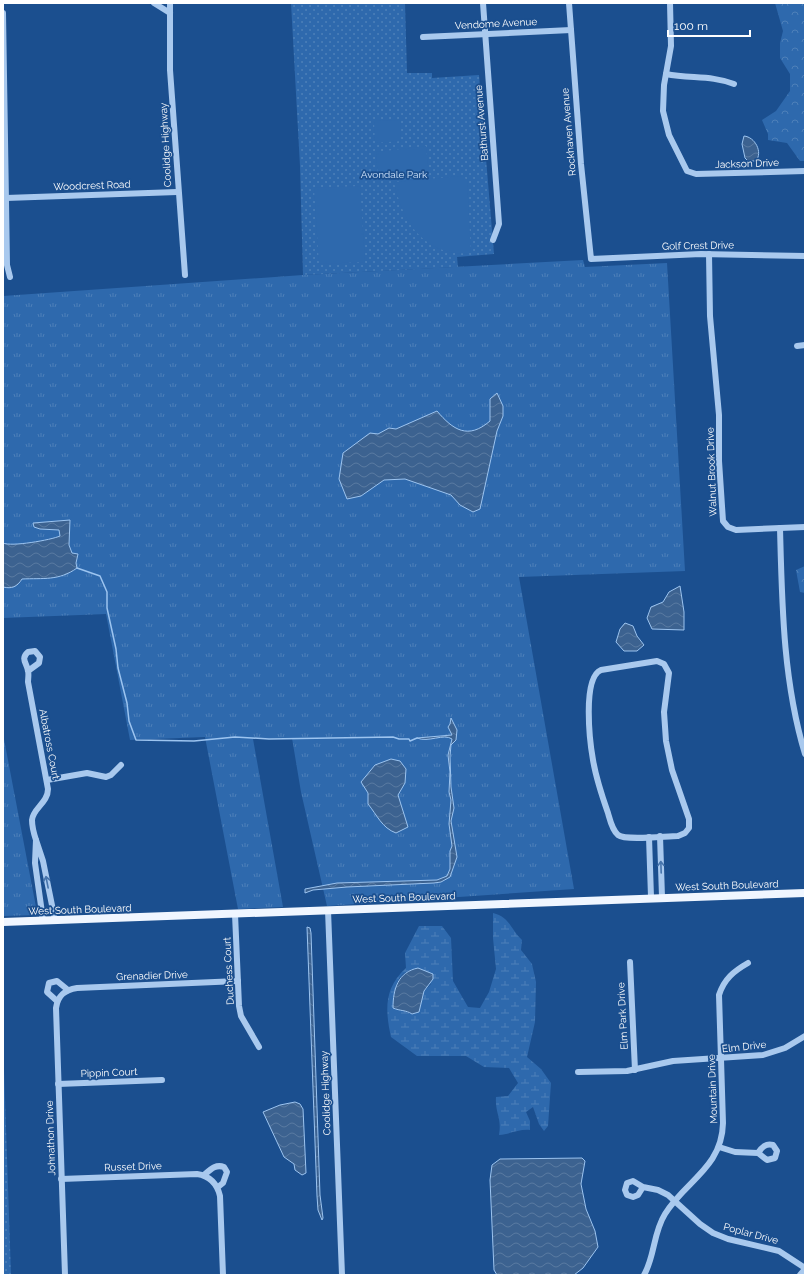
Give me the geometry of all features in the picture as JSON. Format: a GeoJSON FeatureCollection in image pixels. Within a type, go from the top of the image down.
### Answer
{"type":"FeatureCollection","features":[{"type":"Feature","properties":{"kind":"main road","name":"West South Boulevard"},"geometry":{"type":"LineString","coordinates":[[3,922],[651,897],[805,893]]}},
{"type":"Feature","properties":{"kind":"street"},"geometry":{"type":"LineString","coordinates":[[154,3],[170,13]]}},
{"type":"Feature","properties":{"kind":"street","name":"Coolidge Highway"},"geometry":{"type":"LineString","coordinates":[[170,3],[169,59],[177,192],[185,275]]}},
{"type":"Feature","properties":{"kind":"street","name":"Bathurst Avenue"},"geometry":{"type":"LineString","coordinates":[[483,3],[484,34],[499,224],[493,240]]}},
{"type":"Feature","properties":{"kind":"street","name":"Rockhaven Avenue"},"geometry":{"type":"LineString","coordinates":[[569,3],[581,164],[591,259]]}},
{"type":"Feature","properties":{"kind":"street"},"geometry":{"type":"LineString","coordinates":[[670,3],[672,46],[666,74],[688,78],[713,77],[734,84]]}},
{"type":"Feature","properties":{"kind":"street"},"geometry":{"type":"LineString","coordinates":[[3,13],[7,265],[10,277]]}},
{"type":"Feature","properties":{"kind":"street","name":"Vendome Avenue"},"geometry":{"type":"LineString","coordinates":[[423,37],[571,30]]}},
{"type":"Feature","properties":{"kind":"street","name":"Jackson Drive"},"geometry":{"type":"LineString","coordinates":[[666,74],[663,103],[667,128],[678,155],[690,173],[805,171]]}},
{"type":"Feature","properties":{"kind":"street","name":"Woodcrest Road"},"geometry":{"type":"LineString","coordinates":[[6,198],[177,192]]}},
{"type":"Feature","properties":{"kind":"street","name":"Golf Crest Drive"},"geometry":{"type":"LineString","coordinates":[[591,259],[709,254],[805,256]]}},
{"type":"Feature","properties":{"kind":"street","name":"Walnut Brook Drive"},"geometry":{"type":"LineString","coordinates":[[709,254],[710,316],[719,415],[719,461],[723,521],[728,527],[736,530],[780,528]]}},
{"type":"Feature","properties":{"kind":"street"},"geometry":{"type":"LineString","coordinates":[[797,346],[805,345]]}},
{"type":"Feature","properties":{"kind":"street"},"geometry":{"type":"LineString","coordinates":[[805,528],[780,528],[786,659],[798,729],[805,754]]}},
{"type":"Feature","properties":{"kind":"street"},"geometry":{"type":"LineString","coordinates":[[657,661],[664,664],[669,673],[664,712],[666,741],[670,760],[690,823],[689,830],[682,835],[660,836],[623,837],[614,830],[600,791],[593,760],[589,712],[592,680],[598,671],[657,661]]}},
{"type":"Feature","properties":{"kind":"street","name":"Albatross Court"},"geometry":{"type":"LineString","coordinates":[[28,671],[28,682],[48,789],[47,798],[34,814],[32,820],[56,920]]}},
{"type":"Feature","properties":{"kind":"street"},"geometry":{"type":"LineString","coordinates":[[47,780],[87,773],[106,777],[111,775],[121,765]]}},
{"type":"Feature","properties":{"kind":"street"},"geometry":{"type":"LineString","coordinates":[[660,836],[662,897]]}},
{"type":"Feature","properties":{"kind":"street"},"geometry":{"type":"LineString","coordinates":[[649,837],[651,897]]}},
{"type":"Feature","properties":{"kind":"street","name":"Albatross Court"},"geometry":{"type":"LineString","coordinates":[[36,840],[35,863],[43,920]]}},
{"type":"Feature","properties":{"kind":"street","name":"Coolidge Highway"},"geometry":{"type":"LineString","coordinates":[[328,910],[342,1275]]}},
{"type":"Feature","properties":{"kind":"street","name":"Duchess Court"},"geometry":{"type":"LineString","coordinates":[[235,914],[241,1016],[259,1047]]}},
{"type":"Feature","properties":{"kind":"street","name":"Elm Park Drive"},"geometry":{"type":"LineString","coordinates":[[630,962],[635,1070]]}},
{"type":"Feature","properties":{"kind":"street","name":"Mountain Drive"},"geometry":{"type":"LineString","coordinates":[[644,1275],[651,1260],[657,1229],[665,1213],[675,1200],[707,1168],[719,1146],[724,1123],[719,995],[723,984],[730,974],[748,963]]}},
{"type":"Feature","properties":{"kind":"street"},"geometry":{"type":"LineString","coordinates":[[57,1000],[47,992],[49,983],[57,981],[68,990]]}},
{"type":"Feature","properties":{"kind":"street","name":"Grenadier Drive"},"geometry":{"type":"LineString","coordinates":[[57,1000],[68,990],[77,988],[238,981]]}},
{"type":"Feature","properties":{"kind":"street","name":"Johnathon Drive"},"geometry":{"type":"LineString","coordinates":[[57,1000],[58,1084],[65,1275]]}},
{"type":"Feature","properties":{"kind":"street","name":"Elm Drive"},"geometry":{"type":"LineString","coordinates":[[578,1072],[635,1070],[673,1061],[721,1059],[774,1052],[805,1036]]}},
{"type":"Feature","properties":{"kind":"street","name":"Pippin Court"},"geometry":{"type":"LineString","coordinates":[[58,1084],[162,1080]]}},
{"type":"Feature","properties":{"kind":"street"},"geometry":{"type":"LineString","coordinates":[[719,1146],[735,1152],[758,1153]]}},
{"type":"Feature","properties":{"kind":"street","name":"Russet Drive"},"geometry":{"type":"LineString","coordinates":[[61,1179],[204,1175],[214,1167],[219,1165],[224,1167],[227,1172],[226,1177],[218,1187],[223,1275]]}},
{"type":"Feature","properties":{"kind":"street"},"geometry":{"type":"LineString","coordinates":[[204,1175],[218,1187]]}},
{"type":"Feature","properties":{"kind":"street","name":"Poplar Drive"},"geometry":{"type":"LineString","coordinates":[[643,1187],[658,1190],[675,1200],[700,1224],[713,1233],[728,1239],[779,1251],[805,1269]]}},
{"type":"Feature","properties":{"kind":"street"},"geometry":{"type":"LineString","coordinates":[[800,1275],[805,1269]]}},
{"type":"Feature","properties":{"kind":"green space","name":"Avondale Park"},"geometry":{"type":"Polygon","coordinates":[[[291,3],[405,3],[407,73],[432,73],[432,78],[479,75],[494,254],[457,257],[458,267],[303,275],[300,166],[291,3]]]}},
{"type":"Feature","properties":{"kind":"green space"},"geometry":{"type":"Polygon","coordinates":[[[775,3],[805,3],[805,161],[800,161],[787,143],[768,140],[768,134],[762,120],[776,111],[790,91],[790,74],[780,58],[780,43],[783,31],[775,3]]]}},
{"type":"Feature","properties":{"kind":"green space"},"geometry":{"type":"Polygon","coordinates":[[[400,120],[401,141],[375,143],[374,121],[400,120]]]}},
{"type":"Feature","properties":{"kind":"green space"},"geometry":{"type":"Polygon","coordinates":[[[426,146],[429,176],[378,178],[376,152],[426,146]]]}},
{"type":"Feature","properties":{"kind":"green space"},"geometry":{"type":"Polygon","coordinates":[[[462,176],[467,180],[471,253],[449,252],[437,248],[427,242],[411,226],[401,205],[394,182],[462,176]]]}},
{"type":"Feature","properties":{"kind":"green space"},"geometry":{"type":"Polygon","coordinates":[[[360,186],[365,262],[319,264],[314,188],[360,186]]]}},
{"type":"Feature","properties":{"kind":"green space"},"geometry":{"type":"Polygon","coordinates":[[[583,260],[585,267],[667,263],[685,571],[519,577],[574,889],[327,906],[301,792],[292,738],[253,739],[283,907],[238,909],[205,737],[130,740],[106,614],[3,618],[3,296],[303,275],[583,260]]]}},
{"type":"Feature","properties":{"kind":"green space"},"geometry":{"type":"Polygon","coordinates":[[[805,566],[805,593],[800,592],[796,570],[805,566]]]}},
{"type":"Feature","properties":{"kind":"green space"},"geometry":{"type":"Polygon","coordinates":[[[3,734],[36,907],[38,915],[3,916],[3,734]]]}},
{"type":"Feature","properties":{"kind":"green space"},"geometry":{"type":"Polygon","coordinates":[[[493,913],[503,917],[522,940],[521,950],[532,964],[536,982],[535,1022],[527,1057],[541,1069],[551,1083],[548,1126],[544,1131],[539,1124],[533,1107],[526,1112],[530,1121],[530,1130],[522,1130],[499,1135],[500,1124],[496,1108],[496,1097],[508,1096],[518,1083],[509,1068],[484,1067],[466,1056],[417,1056],[391,1037],[387,1009],[390,992],[394,983],[406,968],[405,953],[419,926],[442,926],[451,938],[453,981],[468,1007],[480,1008],[489,992],[496,969],[493,938],[493,913]],[[412,969],[405,973],[400,977],[396,985],[393,1007],[412,1014],[419,1012],[424,991],[431,984],[412,969]]]}},
{"type":"Feature","properties":{"kind":"green space"},"geometry":{"type":"Polygon","coordinates":[[[3,1040],[11,1275],[3,1275],[3,1040]]]}},
{"type":"Feature","properties":{"kind":"water"},"geometry":{"type":"Polygon","coordinates":[[[744,136],[752,139],[757,146],[759,153],[756,161],[748,161],[745,158],[742,144],[744,136]]]}},
{"type":"Feature","properties":{"kind":"water"},"geometry":{"type":"Polygon","coordinates":[[[497,393],[503,406],[503,416],[497,431],[480,509],[473,512],[460,505],[451,495],[405,479],[384,480],[361,496],[347,499],[339,479],[343,453],[370,433],[378,434],[389,428],[396,429],[437,411],[455,428],[468,431],[475,430],[490,421],[490,399],[497,393]]]}},
{"type":"Feature","properties":{"kind":"water"},"geometry":{"type":"Polygon","coordinates":[[[70,520],[69,545],[72,553],[78,554],[76,563],[77,568],[57,577],[44,579],[22,579],[14,587],[3,587],[3,543],[14,544],[31,542],[60,536],[59,530],[40,529],[34,527],[33,523],[70,520]]]}},
{"type":"Feature","properties":{"kind":"water"},"geometry":{"type":"Polygon","coordinates":[[[680,586],[684,612],[684,630],[652,629],[647,618],[651,607],[663,602],[669,592],[680,586]]]}},
{"type":"Feature","properties":{"kind":"water"},"geometry":{"type":"Polygon","coordinates":[[[625,623],[633,626],[637,636],[644,645],[637,651],[624,651],[616,642],[620,629],[625,623]]]}},
{"type":"Feature","properties":{"kind":"water"},"geometry":{"type":"Polygon","coordinates":[[[451,718],[457,730],[456,740],[451,745],[450,756],[451,787],[454,808],[451,821],[457,857],[450,877],[441,882],[434,883],[347,887],[313,890],[305,893],[305,889],[337,883],[437,880],[447,876],[450,869],[450,851],[452,846],[449,824],[451,800],[449,792],[450,772],[448,755],[452,739],[449,737],[426,739],[417,738],[452,735],[448,727],[451,718]]]}},
{"type":"Feature","properties":{"kind":"water"},"geometry":{"type":"Polygon","coordinates":[[[391,759],[400,761],[406,769],[405,783],[398,795],[408,827],[396,833],[383,825],[368,804],[368,793],[361,782],[375,765],[391,759]]]}},
{"type":"Feature","properties":{"kind":"water"},"geometry":{"type":"Polygon","coordinates":[[[307,927],[310,928],[311,933],[322,1220],[318,1210],[317,1196],[307,927]]]}},
{"type":"Feature","properties":{"kind":"water"},"geometry":{"type":"Polygon","coordinates":[[[418,968],[433,974],[433,979],[424,991],[419,1012],[412,1014],[393,1008],[394,994],[401,977],[411,970],[418,968]]]}},
{"type":"Feature","properties":{"kind":"water"},"geometry":{"type":"Polygon","coordinates":[[[295,1102],[300,1104],[303,1109],[306,1173],[302,1175],[295,1170],[294,1164],[284,1157],[263,1112],[280,1105],[295,1102]]]}},
{"type":"Feature","properties":{"kind":"water"},"geometry":{"type":"Polygon","coordinates":[[[582,1158],[585,1161],[581,1184],[586,1209],[595,1231],[598,1247],[583,1268],[574,1275],[497,1275],[494,1270],[490,1180],[492,1165],[500,1159],[582,1158]]]}},
{"type":"Feature","properties":{"kind":"waterway"},"geometry":{"type":"LineString","coordinates":[[77,568],[100,576],[107,592],[107,608],[116,649],[118,668],[127,703],[129,721],[136,740],[194,741],[235,737],[269,739],[393,737],[399,739],[409,739],[410,741],[417,738]]}}]}
